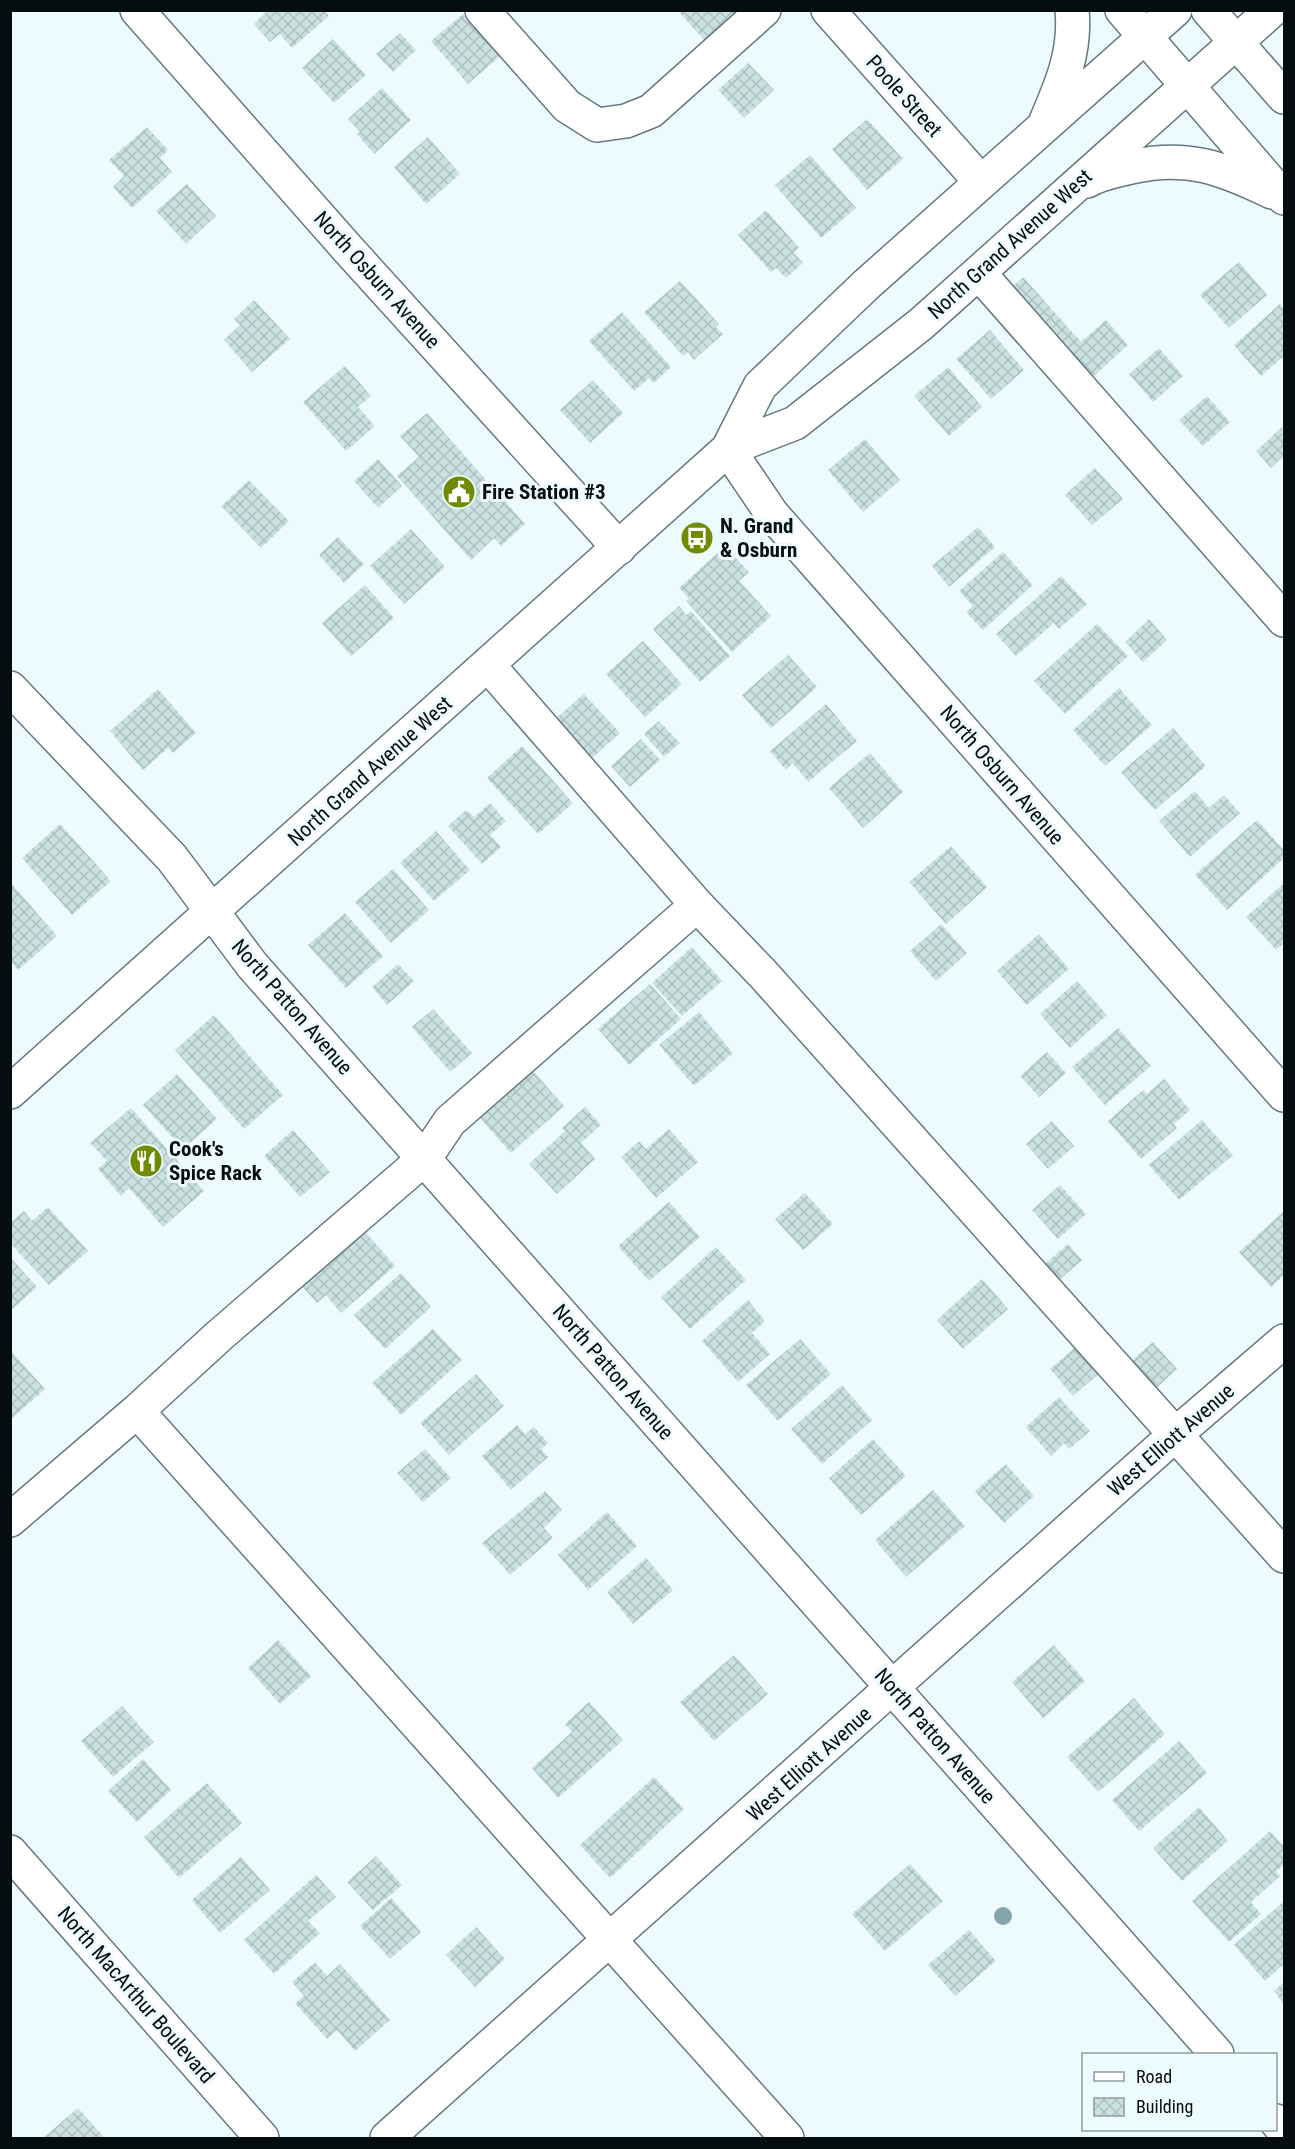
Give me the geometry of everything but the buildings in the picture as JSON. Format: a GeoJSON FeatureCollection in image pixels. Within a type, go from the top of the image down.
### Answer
{"type":"FeatureCollection","features":[{"type":"Feature","properties":{"kind":"street","name":"North Osburn Avenue"},"geometry":{"type":"LineString","coordinates":[[137,10],[339,239],[619,548]]}},
{"type":"Feature","properties":{"kind":"street"},"geometry":{"type":"LineString","coordinates":[[482,10],[567,106],[597,125],[626,121],[651,111],[764,10]]}},
{"type":"Feature","properties":{"kind":"street","name":"Poole Street"},"geometry":{"type":"LineString","coordinates":[[828,10],[981,182]]}},
{"type":"Feature","properties":{"kind":"street"},"geometry":{"type":"LineString","coordinates":[[1042,129],[1070,57],[1074,37],[1072,10]]}},
{"type":"Feature","properties":{"kind":"street"},"geometry":{"type":"LineString","coordinates":[[1122,10],[1284,198]]}},
{"type":"Feature","properties":{"kind":"street","name":"North Grand Avenue West"},"geometry":{"type":"LineString","coordinates":[[729,449],[760,386],[981,182],[1175,10]]}},
{"type":"Feature","properties":{"kind":"street"},"geometry":{"type":"LineString","coordinates":[[1208,10],[1284,97]]}},
{"type":"Feature","properties":{"kind":"street","name":"North Grand Avenue West"},"geometry":{"type":"LineString","coordinates":[[10,1092],[729,449],[795,423],[861,374],[979,273],[1066,192],[1272,10]]}},
{"type":"Feature","properties":{"kind":"street"},"geometry":{"type":"LineString","coordinates":[[1066,192],[1099,175],[1137,166],[1184,161],[1214,167],[1284,198]]}},
{"type":"Feature","properties":{"kind":"street"},"geometry":{"type":"LineString","coordinates":[[979,273],[1284,620]]}},
{"type":"Feature","properties":{"kind":"street","name":"North Osburn Avenue"},"geometry":{"type":"LineString","coordinates":[[729,449],[772,514],[1284,1095]]}},
{"type":"Feature","properties":{"kind":"street"},"geometry":{"type":"LineString","coordinates":[[488,665],[697,905],[763,974],[1284,1556]]}},
{"type":"Feature","properties":{"kind":"street","name":"North Patton Avenue"},"geometry":{"type":"LineString","coordinates":[[10,688],[172,858],[247,959],[1215,2053]]}},
{"type":"Feature","properties":{"kind":"street"},"geometry":{"type":"LineString","coordinates":[[10,1520],[425,1158],[450,1120],[697,905]]}},
{"type":"Feature","properties":{"kind":"street","name":"West Elliott Avenue"},"geometry":{"type":"LineString","coordinates":[[387,2139],[1176,1434],[1284,1341]]}},
{"type":"Feature","properties":{"kind":"street"},"geometry":{"type":"LineString","coordinates":[[137,1411],[787,2139]]}},
{"type":"Feature","properties":{"kind":"street","name":"North MacArthur Boulevard"},"geometry":{"type":"LineString","coordinates":[[10,1852],[262,2139]]}},
{"type":"Feature","properties":{"kind":"place","name":"Fire Station #3"},"geometry":{"type":"Point","coordinates":[459,492]}},
{"type":"Feature","properties":{"kind":"place","name":"N. Grand & Osburn"},"geometry":{"type":"Point","coordinates":[697,538]}},
{"type":"Feature","properties":{"kind":"place","name":"Cook's Spice Rack"},"geometry":{"type":"Point","coordinates":[146,1161]}}]}
